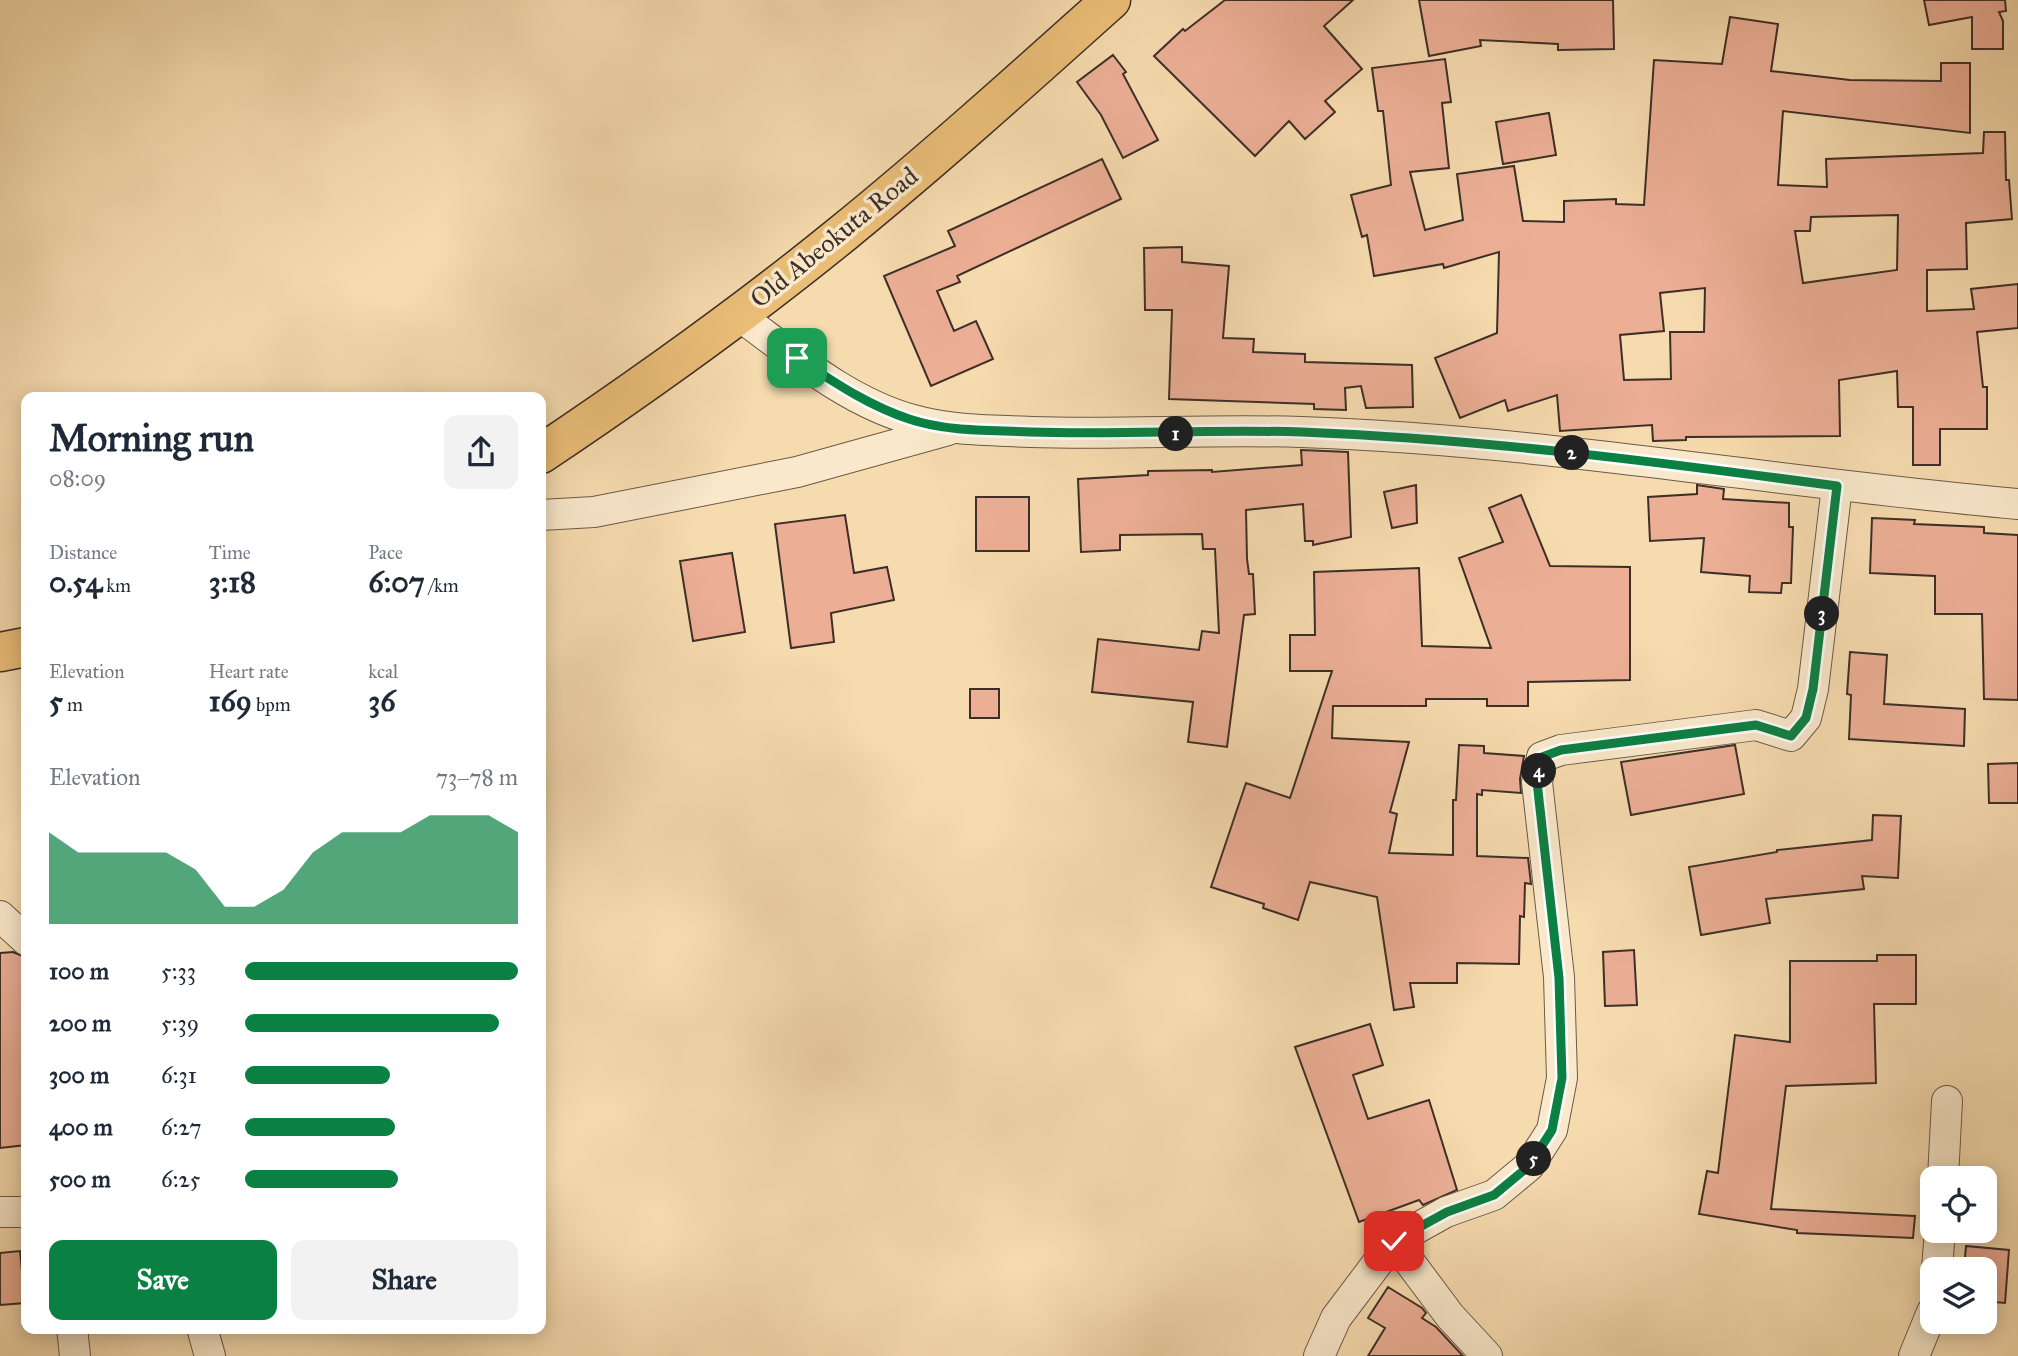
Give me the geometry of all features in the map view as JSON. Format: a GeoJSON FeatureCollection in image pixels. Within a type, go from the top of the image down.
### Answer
{"type":"FeatureCollection","features":[{"type":"Feature","properties":{"kind":"highway","name":"Old Abeokuta Road"},"geometry":{"type":"LineString","coordinates":[[546,451],[631,394],[738,315],[863,216],[1111,0]]}},
{"type":"Feature","properties":{"kind":"highway"},"geometry":{"type":"LineString","coordinates":[[0,652],[21,648]]}},
{"type":"Feature","properties":{"kind":"street"},"geometry":{"type":"LineString","coordinates":[[738,315],[866,403],[911,419],[952,429],[1102,434],[1300,432],[1468,443],[2018,504]]}},
{"type":"Feature","properties":{"kind":"street"},"geometry":{"type":"LineString","coordinates":[[546,515],[594,512],[797,472],[952,429]]}},
{"type":"Feature","properties":{"kind":"street"},"geometry":{"type":"LineString","coordinates":[[1319,1356],[1336,1318],[1394,1241],[1447,1212],[1494,1195],[1529,1166],[1552,1130],[1562,1078],[1559,978],[1537,782],[1542,757],[1561,750],[1756,725],[1791,736],[1806,718],[1813,689],[1837,486]]}},
{"type":"Feature","properties":{"kind":"street"},"geometry":{"type":"LineString","coordinates":[[0,916],[21,919]]}},
{"type":"Feature","properties":{"kind":"street"},"geometry":{"type":"LineString","coordinates":[[0,916],[21,935]]}},
{"type":"Feature","properties":{"kind":"street"},"geometry":{"type":"LineString","coordinates":[[1944,1166],[1947,1101]]}},
{"type":"Feature","properties":{"kind":"street"},"geometry":{"type":"LineString","coordinates":[[0,1212],[21,1212]]}},
{"type":"Feature","properties":{"kind":"street"},"geometry":{"type":"LineString","coordinates":[[1394,1241],[1443,1308],[1487,1356]]}},
{"type":"Feature","properties":{"kind":"street"},"geometry":{"type":"LineString","coordinates":[[73,1334],[75,1356]]}},
{"type":"Feature","properties":{"kind":"street"},"geometry":{"type":"LineString","coordinates":[[204,1334],[210,1356]]}},
{"type":"Feature","properties":{"kind":"street"},"geometry":{"type":"LineString","coordinates":[[1914,1356],[1923,1334]]}},
{"type":"Feature","properties":{"kind":"building"},"geometry":{"type":"Polygon","coordinates":[[[1225,0],[1353,0],[1324,26],[1362,69],[1325,101],[1335,112],[1305,139],[1289,121],[1255,156],[1154,56],[1183,29],[1185,31],[1225,0]]]}},
{"type":"Feature","properties":{"kind":"building"},"geometry":{"type":"Polygon","coordinates":[[[1419,0],[1613,0],[1614,49],[1558,50],[1558,44],[1480,40],[1481,46],[1429,56],[1419,0]]]}},
{"type":"Feature","properties":{"kind":"building"},"geometry":{"type":"Polygon","coordinates":[[[1924,0],[2005,0],[2006,11],[1999,12],[2003,21],[2003,49],[1972,49],[1972,17],[1929,25],[1924,0]]]}},
{"type":"Feature","properties":{"kind":"building"},"geometry":{"type":"Polygon","coordinates":[[[1730,17],[1778,24],[1771,71],[1850,80],[1941,81],[1941,63],[1970,63],[1970,133],[1783,111],[1778,185],[1827,187],[1826,159],[1983,153],[1984,132],[2005,132],[2006,180],[2009,180],[2012,219],[1966,223],[1967,269],[1927,270],[1927,311],[1974,309],[1971,289],[2018,284],[2018,328],[1977,332],[1983,387],[1987,387],[1987,429],[1940,429],[1940,465],[1913,465],[1913,407],[1898,407],[1897,371],[1839,380],[1840,436],[1686,437],[1686,440],[1653,441],[1652,425],[1560,431],[1557,395],[1508,411],[1505,400],[1460,418],[1435,358],[1497,333],[1499,252],[1444,268],[1443,264],[1374,276],[1367,235],[1362,237],[1351,195],[1391,185],[1383,111],[1378,111],[1372,68],[1445,59],[1451,102],[1442,103],[1449,168],[1410,172],[1425,230],[1463,220],[1457,174],[1514,166],[1523,221],[1564,222],[1564,201],[1616,199],[1616,204],[1644,205],[1654,60],[1722,64],[1730,17]],[[1898,215],[1811,217],[1810,231],[1795,231],[1803,283],[1897,270],[1898,215]],[[1705,288],[1660,293],[1664,331],[1620,335],[1624,380],[1671,379],[1670,332],[1704,332],[1705,288]]]}},
{"type":"Feature","properties":{"kind":"building"},"geometry":{"type":"Polygon","coordinates":[[[1113,55],[1126,72],[1123,74],[1158,140],[1123,158],[1101,115],[1077,82],[1113,55]]]}},
{"type":"Feature","properties":{"kind":"building"},"geometry":{"type":"Polygon","coordinates":[[[1549,113],[1556,155],[1503,164],[1496,122],[1549,113]]]}},
{"type":"Feature","properties":{"kind":"building"},"geometry":{"type":"Polygon","coordinates":[[[1102,159],[1121,199],[957,276],[960,282],[937,291],[954,331],[976,321],[993,359],[931,386],[884,276],[955,246],[948,231],[1102,159]]]}},
{"type":"Feature","properties":{"kind":"building"},"geometry":{"type":"Polygon","coordinates":[[[1182,247],[1182,262],[1229,266],[1223,338],[1254,339],[1253,352],[1305,354],[1305,362],[1412,365],[1413,407],[1366,408],[1361,386],[1345,388],[1346,410],[1314,409],[1314,404],[1169,399],[1172,310],[1145,310],[1144,248],[1182,247]]]}},
{"type":"Feature","properties":{"kind":"building"},"geometry":{"type":"Polygon","coordinates":[[[1301,450],[1348,452],[1351,537],[1313,545],[1313,541],[1305,541],[1303,504],[1246,510],[1247,559],[1249,574],[1253,574],[1255,614],[1244,615],[1227,747],[1188,742],[1193,702],[1092,692],[1098,639],[1199,650],[1202,631],[1219,633],[1215,549],[1203,549],[1202,534],[1120,535],[1120,550],[1081,552],[1078,479],[1148,475],[1148,471],[1212,472],[1302,465],[1301,450]]]}},
{"type":"Feature","properties":{"kind":"building"},"geometry":{"type":"Polygon","coordinates":[[[1416,485],[1417,523],[1392,528],[1384,492],[1416,485]]]}},
{"type":"Feature","properties":{"kind":"building"},"geometry":{"type":"Polygon","coordinates":[[[1697,485],[1724,489],[1723,499],[1789,503],[1789,527],[1793,527],[1791,583],[1782,583],[1781,593],[1749,592],[1750,576],[1701,572],[1704,538],[1650,541],[1648,497],[1697,494],[1697,485]]]}},
{"type":"Feature","properties":{"kind":"building"},"geometry":{"type":"Polygon","coordinates":[[[1521,495],[1550,566],[1630,567],[1630,680],[1528,682],[1528,706],[1487,706],[1487,699],[1426,699],[1426,706],[1333,706],[1332,738],[1409,742],[1390,812],[1397,814],[1389,853],[1453,855],[1453,800],[1456,800],[1459,745],[1484,746],[1484,753],[1524,756],[1520,779],[1521,793],[1482,790],[1482,795],[1477,794],[1477,856],[1528,858],[1531,884],[1525,883],[1524,917],[1520,916],[1519,964],[1457,963],[1457,983],[1410,983],[1414,1007],[1394,1010],[1377,897],[1310,882],[1298,920],[1263,908],[1264,904],[1211,887],[1246,783],[1290,798],[1332,671],[1290,671],[1290,635],[1315,635],[1314,572],[1419,568],[1422,646],[1491,648],[1459,558],[1503,542],[1489,508],[1521,495]]]}},
{"type":"Feature","properties":{"kind":"building"},"geometry":{"type":"Polygon","coordinates":[[[976,497],[1029,497],[1029,551],[976,551],[976,497]]]}},
{"type":"Feature","properties":{"kind":"building"},"geometry":{"type":"Polygon","coordinates":[[[845,515],[854,573],[887,567],[894,600],[831,613],[834,642],[791,648],[775,524],[845,515]]]}},
{"type":"Feature","properties":{"kind":"building"},"geometry":{"type":"Polygon","coordinates":[[[1872,518],[1915,520],[1914,524],[1984,527],[1984,533],[2018,535],[2018,700],[1984,699],[1982,614],[1935,614],[1935,576],[1870,573],[1872,518]]]}},
{"type":"Feature","properties":{"kind":"building"},"geometry":{"type":"Polygon","coordinates":[[[732,553],[745,632],[693,641],[680,561],[732,553]]]}},
{"type":"Feature","properties":{"kind":"building"},"geometry":{"type":"Polygon","coordinates":[[[1850,652],[1887,655],[1884,704],[1965,709],[1964,746],[1849,739],[1851,695],[1847,694],[1850,652]]]}},
{"type":"Feature","properties":{"kind":"building"},"geometry":{"type":"Polygon","coordinates":[[[970,689],[999,689],[999,718],[970,718],[970,689]]]}},
{"type":"Feature","properties":{"kind":"building"},"geometry":{"type":"Polygon","coordinates":[[[1735,745],[1744,794],[1631,815],[1621,762],[1735,745]]]}},
{"type":"Feature","properties":{"kind":"building"},"geometry":{"type":"Polygon","coordinates":[[[2018,763],[2018,803],[1989,803],[1988,764],[2018,763]]]}},
{"type":"Feature","properties":{"kind":"building"},"geometry":{"type":"Polygon","coordinates":[[[1873,815],[1901,816],[1898,878],[1862,876],[1864,889],[1766,899],[1770,923],[1701,935],[1689,867],[1777,850],[1872,840],[1873,815]]]}},
{"type":"Feature","properties":{"kind":"building"},"geometry":{"type":"Polygon","coordinates":[[[1634,950],[1637,1005],[1605,1006],[1603,952],[1634,950]]]}},
{"type":"Feature","properties":{"kind":"building"},"geometry":{"type":"Polygon","coordinates":[[[13,952],[21,955],[21,1146],[0,1148],[0,953],[13,952]]]}},
{"type":"Feature","properties":{"kind":"building"},"geometry":{"type":"Polygon","coordinates":[[[1877,955],[1916,955],[1916,1004],[1874,1004],[1876,1083],[1786,1086],[1771,1209],[1915,1216],[1913,1238],[1797,1233],[1797,1230],[1699,1214],[1707,1171],[1718,1173],[1735,1035],[1790,1042],[1790,961],[1877,961],[1877,955]]]}},
{"type":"Feature","properties":{"kind":"building"},"geometry":{"type":"Polygon","coordinates":[[[1370,1024],[1383,1065],[1353,1075],[1368,1119],[1429,1100],[1457,1190],[1423,1205],[1419,1200],[1359,1222],[1295,1047],[1370,1024]]]}},
{"type":"Feature","properties":{"kind":"building"},"geometry":{"type":"Polygon","coordinates":[[[1966,1246],[2009,1250],[2005,1303],[1997,1302],[1997,1257],[1965,1257],[1966,1246]]]}},
{"type":"Feature","properties":{"kind":"building"},"geometry":{"type":"Polygon","coordinates":[[[20,1251],[21,1303],[0,1305],[0,1253],[20,1251]]]}},
{"type":"Feature","properties":{"kind":"building"},"geometry":{"type":"Polygon","coordinates":[[[1388,1287],[1422,1308],[1426,1313],[1422,1318],[1436,1327],[1463,1356],[1368,1356],[1385,1328],[1368,1318],[1388,1287]]]}},
{"type":"Feature","properties":{"kind":"route"},"geometry":{"type":"LineString","coordinates":[[797,358],[866,403],[911,419],[952,429],[1102,434],[1300,432],[1468,443],[1665,463],[1837,486],[1813,689],[1806,718],[1791,736],[1756,725],[1561,750],[1542,757],[1537,782],[1559,978],[1562,1078],[1552,1130],[1529,1166],[1494,1195],[1447,1212],[1394,1241]]}}]}
